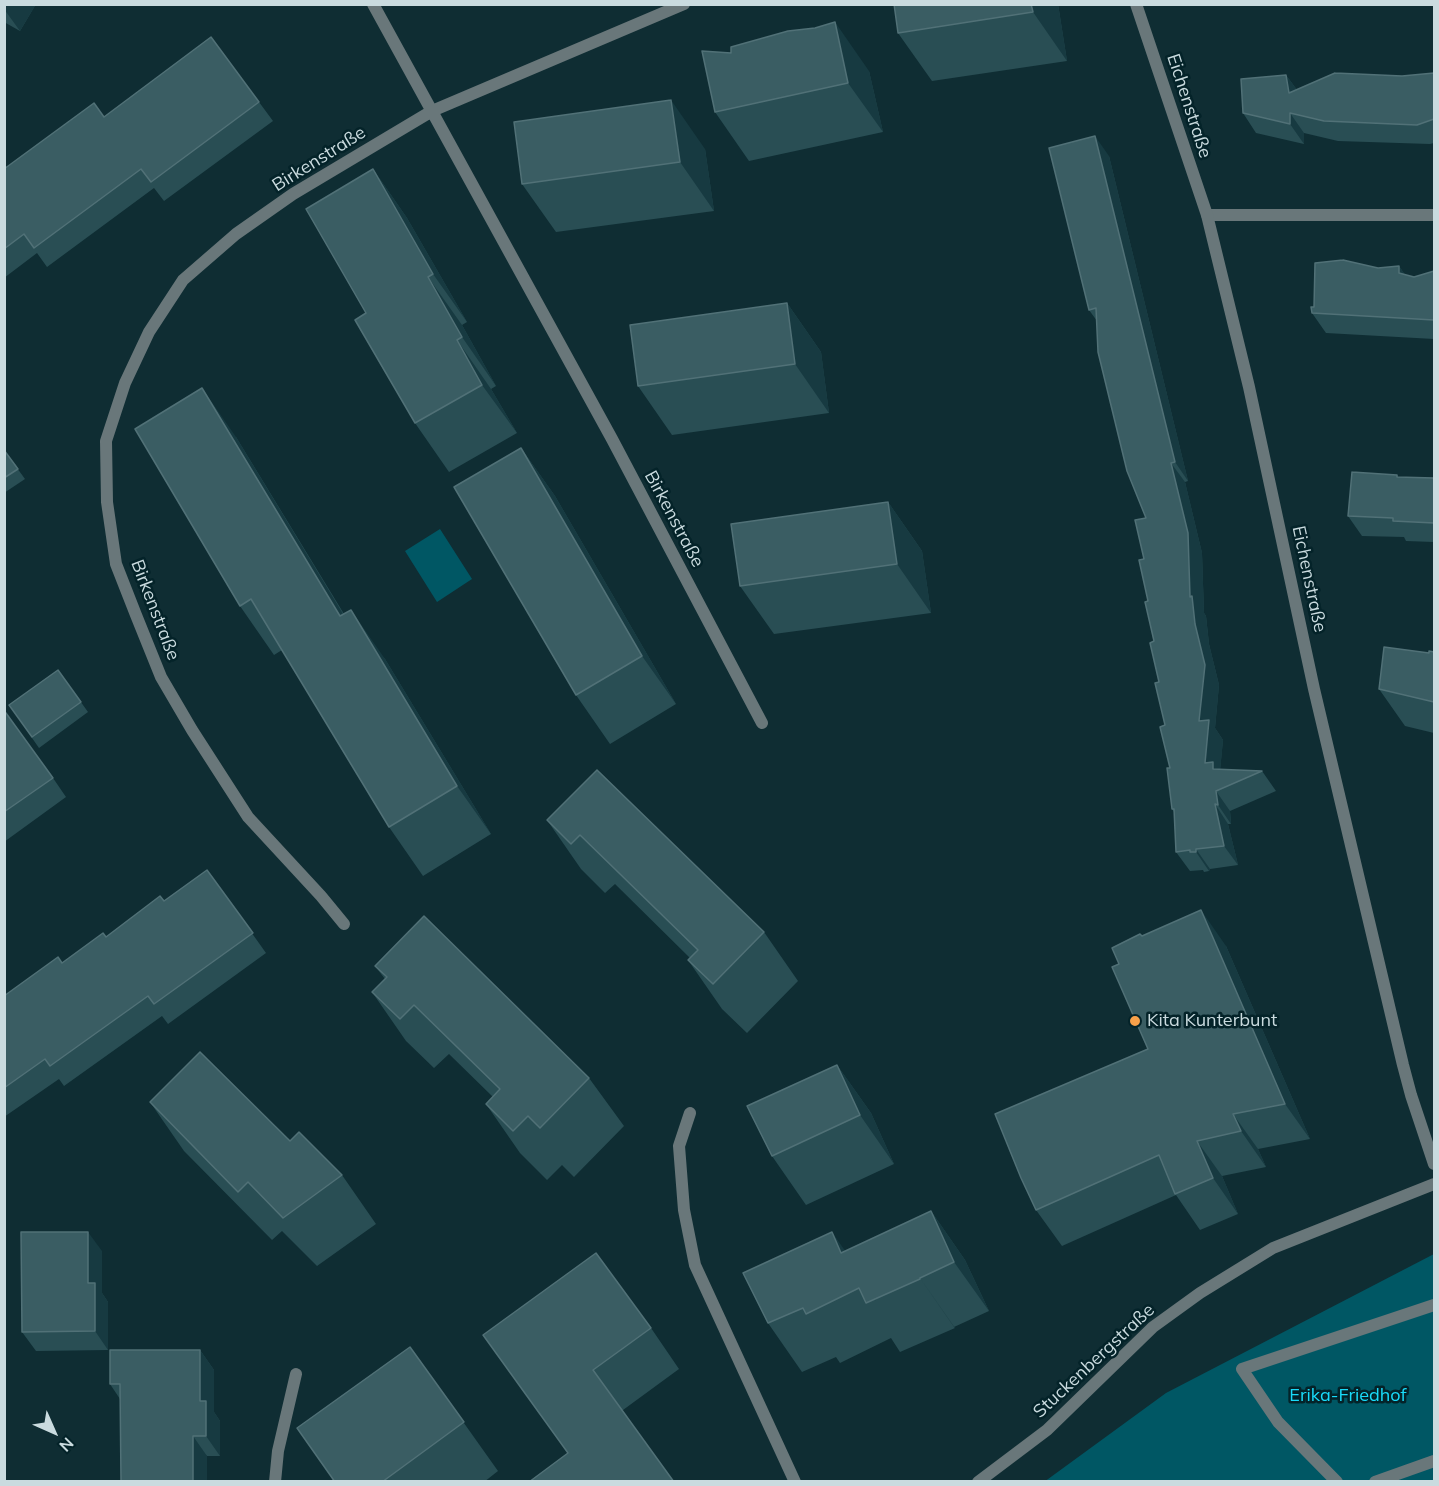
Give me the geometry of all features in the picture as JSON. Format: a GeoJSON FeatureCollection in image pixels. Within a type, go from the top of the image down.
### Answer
{"type":"FeatureCollection","features":[{"type":"Feature","properties":{"kind":"street"},"geometry":{"type":"LineString","coordinates":[[373,4],[432,111]]}},
{"type":"Feature","properties":{"kind":"street","name":"Birkenstraße"},"geometry":{"type":"LineString","coordinates":[[344,924],[248,818],[161,677],[116,564],[107,502],[106,441],[125,383],[149,332],[183,280],[236,234],[293,194],[432,111],[684,4]]}},
{"type":"Feature","properties":{"kind":"street","name":"Eichenstraße"},"geometry":{"type":"LineString","coordinates":[[1137,4],[1207,215],[1249,387],[1314,689],[1403,1065],[1434,1164]]}},
{"type":"Feature","properties":{"kind":"street","name":"Birkenstraße"},"geometry":{"type":"LineString","coordinates":[[432,111],[612,440],[762,723]]}},
{"type":"Feature","properties":{"kind":"street"},"geometry":{"type":"LineString","coordinates":[[1207,215],[1434,215]]}},
{"type":"Feature","properties":{"kind":"street"},"geometry":{"type":"LineString","coordinates":[[690,1113],[679,1146],[684,1210],[695,1265],[795,1482]]}},
{"type":"Feature","properties":{"kind":"street","name":"Stuckenbergstraße"},"geometry":{"type":"LineString","coordinates":[[978,1482],[1047,1430],[1153,1327],[1200,1293],[1273,1248],[1434,1184]]}},
{"type":"Feature","properties":{"kind":"street"},"geometry":{"type":"LineString","coordinates":[[1336,1482],[1278,1422],[1242,1370],[1434,1305]]}},
{"type":"Feature","properties":{"kind":"street"},"geometry":{"type":"LineString","coordinates":[[275,1482],[278,1451],[296,1374]]}},
{"type":"Feature","properties":{"kind":"street"},"geometry":{"type":"LineString","coordinates":[[1375,1482],[1434,1461]]}},
{"type":"Feature","properties":{"kind":"green space"},"geometry":{"type":"Polygon","coordinates":[[[440,529],[472,579],[437,602],[405,551],[440,529]]]}},
{"type":"Feature","properties":{"kind":"green space","name":"Erika-Friedhof"},"geometry":{"type":"Polygon","coordinates":[[[1434,1254],[1434,1481],[1044,1482],[1166,1393],[1434,1254]]]}},
{"type":"Feature","properties":{"kind":"building"},"geometry":{"type":"Polygon","coordinates":[[[894,4],[1031,4],[1033,12],[898,33],[894,4]]]}},
{"type":"Feature","properties":{"kind":"building"},"geometry":{"type":"Polygon","coordinates":[[[835,22],[848,83],[715,112],[702,51],[731,53],[731,47],[788,31],[815,28],[835,22]]]}},
{"type":"Feature","properties":{"kind":"building"},"geometry":{"type":"Polygon","coordinates":[[[211,37],[259,102],[151,182],[141,169],[34,248],[24,234],[4,249],[4,169],[94,103],[104,117],[211,37]]]}},
{"type":"Feature","properties":{"kind":"building"},"geometry":{"type":"Polygon","coordinates":[[[1335,73],[1402,76],[1434,73],[1434,119],[1417,125],[1324,121],[1290,113],[1290,124],[1243,113],[1241,79],[1286,75],[1289,93],[1335,73]]]}},
{"type":"Feature","properties":{"kind":"building"},"geometry":{"type":"Polygon","coordinates":[[[671,100],[680,162],[522,184],[514,122],[671,100]]]}},
{"type":"Feature","properties":{"kind":"building"},"geometry":{"type":"Polygon","coordinates":[[[1095,136],[1175,462],[1171,463],[1188,533],[1190,597],[1192,596],[1195,624],[1205,665],[1199,721],[1209,720],[1205,763],[1213,762],[1213,769],[1262,771],[1216,791],[1218,805],[1215,804],[1224,846],[1196,849],[1196,852],[1190,852],[1190,850],[1176,852],[1174,809],[1172,809],[1167,768],[1170,768],[1160,727],[1165,725],[1155,683],[1159,682],[1150,643],[1154,641],[1139,560],[1144,559],[1135,520],[1146,518],[1127,471],[1098,352],[1096,308],[1089,310],[1049,148],[1095,136]]]}},
{"type":"Feature","properties":{"kind":"building"},"geometry":{"type":"Polygon","coordinates":[[[373,169],[433,274],[428,277],[462,337],[457,340],[482,385],[415,423],[355,320],[366,313],[306,209],[373,169]]]}},
{"type":"Feature","properties":{"kind":"building"},"geometry":{"type":"Polygon","coordinates":[[[1343,260],[1378,268],[1399,266],[1399,273],[1414,277],[1434,271],[1434,320],[1312,313],[1315,263],[1343,260]]]}},
{"type":"Feature","properties":{"kind":"building"},"geometry":{"type":"Polygon","coordinates":[[[787,303],[795,364],[638,386],[630,325],[787,303]]]}},
{"type":"Feature","properties":{"kind":"building"},"geometry":{"type":"Polygon","coordinates":[[[202,388],[340,616],[351,610],[457,786],[389,827],[251,599],[240,606],[135,429],[202,388]]]}},
{"type":"Feature","properties":{"kind":"building"},"geometry":{"type":"Polygon","coordinates":[[[521,448],[642,656],[576,695],[454,487],[521,448]]]}},
{"type":"Feature","properties":{"kind":"building"},"geometry":{"type":"Polygon","coordinates":[[[4,450],[18,469],[4,478],[4,450]]]}},
{"type":"Feature","properties":{"kind":"building"},"geometry":{"type":"Polygon","coordinates":[[[1352,472],[1434,478],[1434,523],[1348,516],[1352,472]]]}},
{"type":"Feature","properties":{"kind":"building"},"geometry":{"type":"Polygon","coordinates":[[[888,502],[897,564],[740,586],[731,524],[888,502]]]}},
{"type":"Feature","properties":{"kind":"building"},"geometry":{"type":"Polygon","coordinates":[[[1384,647],[1434,652],[1434,702],[1379,689],[1384,647]]]}},
{"type":"Feature","properties":{"kind":"building"},"geometry":{"type":"Polygon","coordinates":[[[58,670],[81,702],[32,737],[9,705],[58,670]]]}},
{"type":"Feature","properties":{"kind":"building"},"geometry":{"type":"Polygon","coordinates":[[[6,713],[53,778],[4,812],[4,715],[6,713]]]}},
{"type":"Feature","properties":{"kind":"building"},"geometry":{"type":"Polygon","coordinates":[[[597,770],[764,932],[713,984],[688,960],[698,950],[580,835],[571,844],[547,820],[597,770]]]}},
{"type":"Feature","properties":{"kind":"building"},"geometry":{"type":"Polygon","coordinates":[[[207,870],[253,933],[154,1004],[148,996],[50,1066],[45,1059],[4,1088],[4,996],[58,957],[62,963],[103,933],[106,937],[160,896],[164,901],[207,870]]]}},
{"type":"Feature","properties":{"kind":"building"},"geometry":{"type":"Polygon","coordinates":[[[1201,910],[1285,1104],[1233,1114],[1241,1131],[1197,1141],[1213,1178],[1175,1194],[1159,1155],[1036,1210],[995,1114],[1148,1049],[1112,967],[1119,964],[1112,948],[1140,934],[1142,936],[1201,910]]]}},
{"type":"Feature","properties":{"kind":"building"},"geometry":{"type":"Polygon","coordinates":[[[424,916],[589,1078],[540,1128],[528,1116],[513,1131],[486,1104],[500,1089],[414,1005],[400,1019],[372,992],[387,977],[375,966],[424,916]]]}},
{"type":"Feature","properties":{"kind":"building"},"geometry":{"type":"Polygon","coordinates":[[[200,1052],[290,1141],[299,1132],[342,1175],[283,1218],[248,1182],[238,1192],[150,1102],[200,1052]]]}},
{"type":"Feature","properties":{"kind":"building"},"geometry":{"type":"Polygon","coordinates":[[[837,1065],[860,1115],[772,1156],[747,1106],[837,1065]]]}},
{"type":"Feature","properties":{"kind":"building"},"geometry":{"type":"Polygon","coordinates":[[[931,1211],[954,1262],[866,1303],[859,1288],[806,1314],[803,1308],[768,1323],[743,1273],[832,1232],[841,1253],[931,1211]]]}},
{"type":"Feature","properties":{"kind":"building"},"geometry":{"type":"Polygon","coordinates":[[[21,1232],[88,1232],[88,1283],[95,1283],[95,1331],[22,1332],[21,1232]]]}},
{"type":"Feature","properties":{"kind":"building"},"geometry":{"type":"Polygon","coordinates":[[[596,1253],[651,1328],[593,1370],[674,1482],[529,1482],[568,1453],[483,1335],[596,1253]]]}},
{"type":"Feature","properties":{"kind":"building"},"geometry":{"type":"Polygon","coordinates":[[[410,1347],[464,1422],[382,1482],[335,1482],[297,1428],[410,1347]]]}},
{"type":"Feature","properties":{"kind":"building"},"geometry":{"type":"Polygon","coordinates":[[[110,1350],[200,1350],[200,1401],[206,1401],[206,1436],[193,1436],[193,1482],[121,1482],[120,1384],[110,1384],[110,1350]]]}},
{"type":"Feature","properties":{"kind":"place","name":"Kita Kunterbunt"},"geometry":{"type":"Point","coordinates":[1135,1021]}}]}
